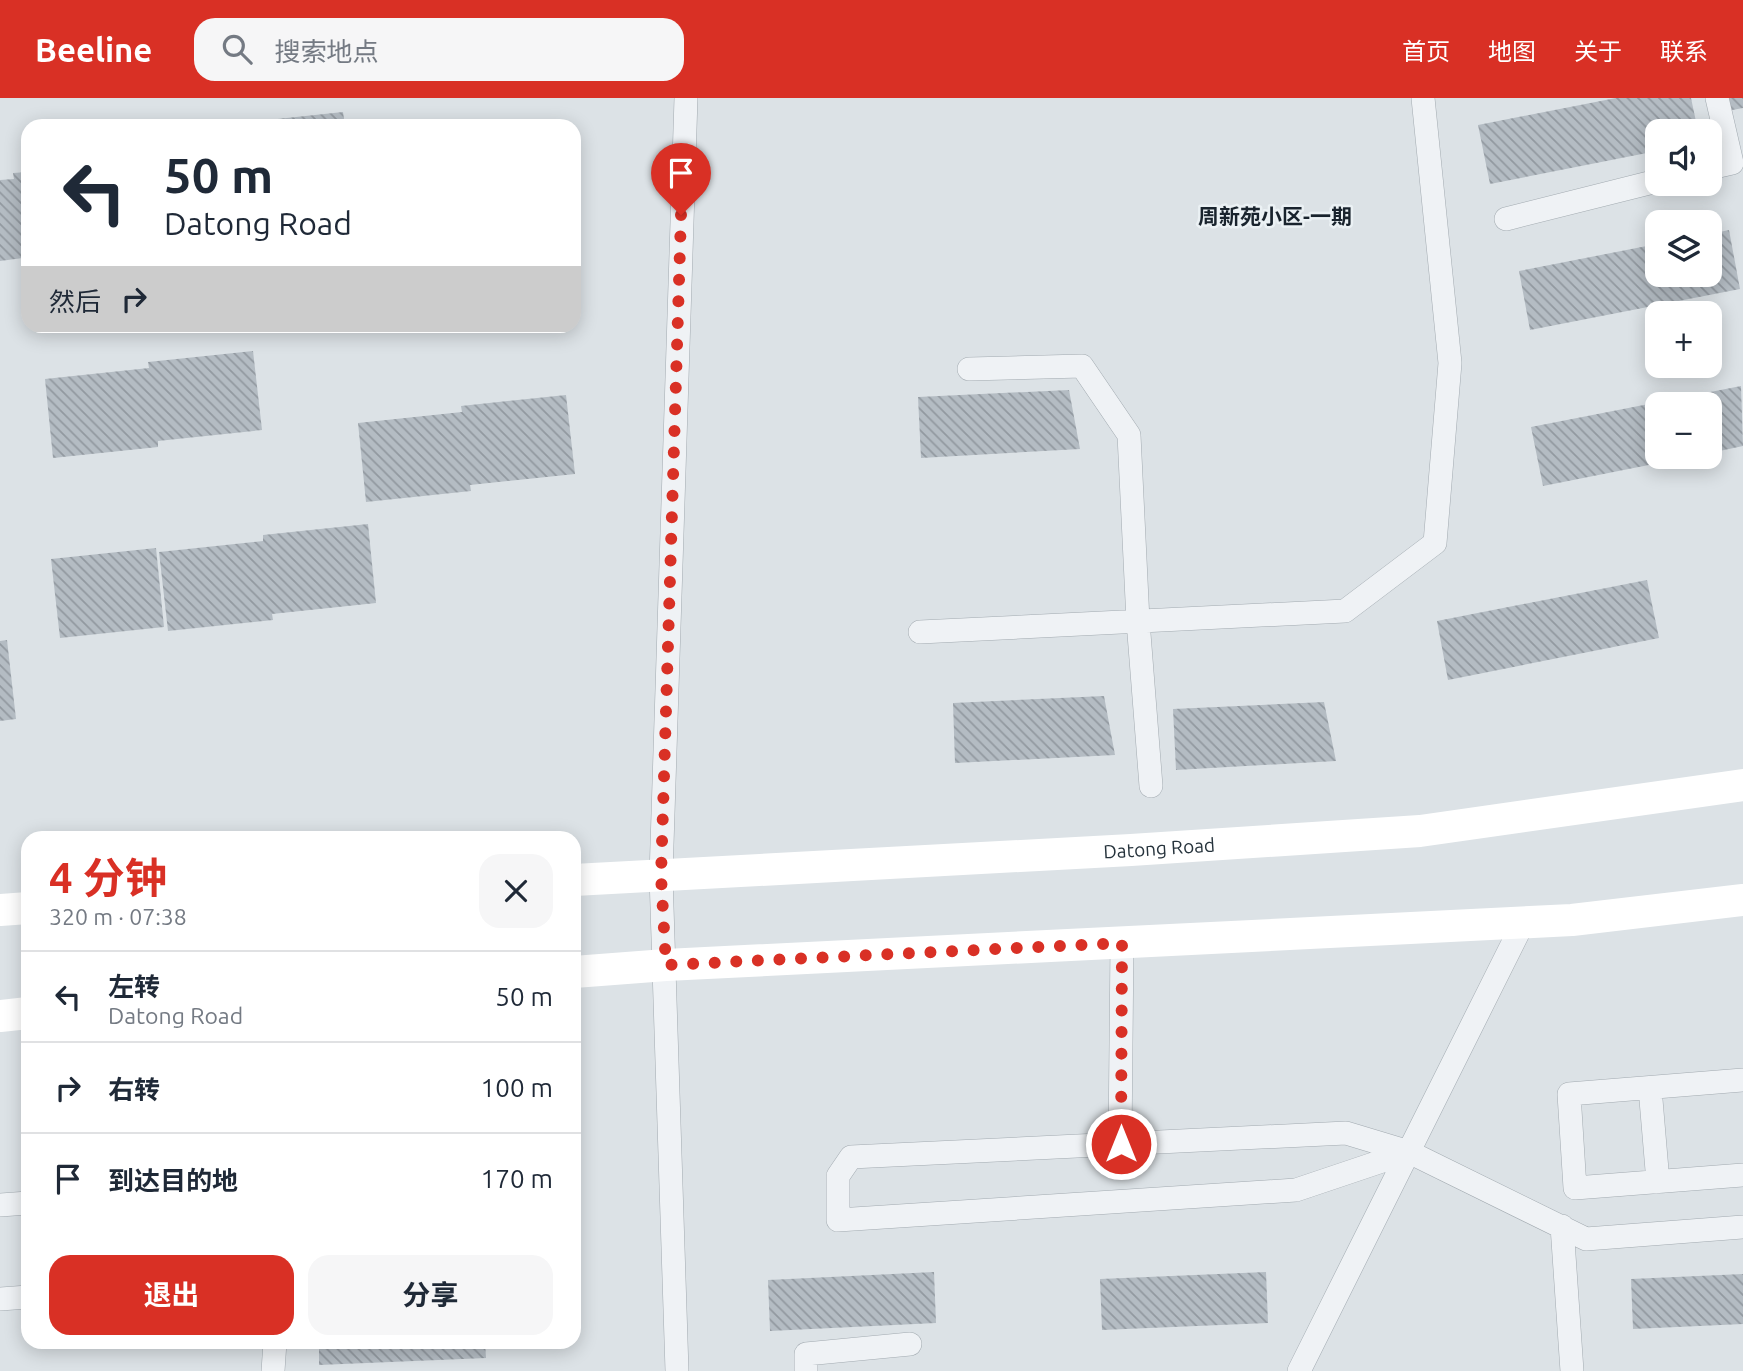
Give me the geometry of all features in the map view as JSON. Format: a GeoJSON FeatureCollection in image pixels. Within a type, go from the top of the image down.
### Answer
{"type":"FeatureCollection","features":[{"type":"Feature","properties":{"kind":"street"},"geometry":{"type":"LineString","coordinates":[[677,1371],[666,965],[661,876],[685,98]]}},
{"type":"Feature","properties":{"kind":"street"},"geometry":{"type":"LineString","coordinates":[[920,632],[1345,611],[1435,543],[1450,363],[1423,98]]}},
{"type":"Feature","properties":{"kind":"street"},"geometry":{"type":"LineString","coordinates":[[1717,98],[1722,119]]}},
{"type":"Feature","properties":{"kind":"street"},"geometry":{"type":"LineString","coordinates":[[1722,120],[1732,163],[1722,165]]}},
{"type":"Feature","properties":{"kind":"street"},"geometry":{"type":"LineString","coordinates":[[1507,219],[1645,184]]}},
{"type":"Feature","properties":{"kind":"street"},"geometry":{"type":"LineString","coordinates":[[969,369],[1082,366],[1129,435],[1138,621],[1151,786]]}},
{"type":"Feature","properties":{"kind":"street","name":"Datong Road"},"geometry":{"type":"LineString","coordinates":[[581,880],[1117,851],[1420,831],[1743,785]]}},
{"type":"Feature","properties":{"kind":"street"},"geometry":{"type":"LineString","coordinates":[[581,971],[1572,920],[1743,900]]}},
{"type":"Feature","properties":{"kind":"street"},"geometry":{"type":"LineString","coordinates":[[0,910],[21,908]]}},
{"type":"Feature","properties":{"kind":"street"},"geometry":{"type":"LineString","coordinates":[[1299,1371],[1523,923]]}},
{"type":"Feature","properties":{"kind":"street"},"geometry":{"type":"LineString","coordinates":[[1121,1144],[1122,943]]}},
{"type":"Feature","properties":{"kind":"street"},"geometry":{"type":"LineString","coordinates":[[0,1016],[21,1014]]}},
{"type":"Feature","properties":{"kind":"street"},"geometry":{"type":"LineString","coordinates":[[1743,1080],[1569,1094],[1575,1188],[1743,1175]]}},
{"type":"Feature","properties":{"kind":"street"},"geometry":{"type":"LineString","coordinates":[[1650,1088],[1658,1182]]}},
{"type":"Feature","properties":{"kind":"street"},"geometry":{"type":"LineString","coordinates":[[1409,1152],[1296,1190],[838,1220],[838,1176],[851,1157],[1346,1133],[1409,1152],[1586,1239],[1743,1227]]}},
{"type":"Feature","properties":{"kind":"street"},"geometry":{"type":"LineString","coordinates":[[0,1205],[21,1204]]}},
{"type":"Feature","properties":{"kind":"street"},"geometry":{"type":"LineString","coordinates":[[1562,1226],[1572,1371]]}},
{"type":"Feature","properties":{"kind":"street"},"geometry":{"type":"LineString","coordinates":[[0,1299],[21,1298]]}},
{"type":"Feature","properties":{"kind":"street"},"geometry":{"type":"LineString","coordinates":[[806,1371],[806,1354],[910,1344]]}},
{"type":"Feature","properties":{"kind":"street"},"geometry":{"type":"LineString","coordinates":[[273,1371],[275,1349]]}},
{"type":"Feature","properties":{"kind":"building"},"geometry":{"type":"Polygon","coordinates":[[[1616,98],[1691,98],[1695,119],[1645,119],[1645,153],[1490,184],[1478,125],[1616,98]]]}},
{"type":"Feature","properties":{"kind":"building"},"geometry":{"type":"Polygon","coordinates":[[[1725,98],[1743,98],[1743,108],[1727,111],[1725,98]]]}},
{"type":"Feature","properties":{"kind":"building"},"geometry":{"type":"Polygon","coordinates":[[[343,112],[344,119],[277,119],[343,112]]]}},
{"type":"Feature","properties":{"kind":"building"},"geometry":{"type":"Polygon","coordinates":[[[21,172],[21,258],[0,261],[0,180],[14,179],[13,173],[21,172]]]}},
{"type":"Feature","properties":{"kind":"building"},"geometry":{"type":"Polygon","coordinates":[[[1729,230],[1740,289],[1679,301],[1645,301],[1645,308],[1530,330],[1519,271],[1645,246],[1645,287],[1722,287],[1722,231],[1729,230]]]}},
{"type":"Feature","properties":{"kind":"building"},"geometry":{"type":"Polygon","coordinates":[[[253,351],[262,430],[158,441],[158,447],[53,458],[45,379],[149,368],[148,362],[253,351]]]}},
{"type":"Feature","properties":{"kind":"building"},"geometry":{"type":"Polygon","coordinates":[[[1741,386],[1743,446],[1722,450],[1722,392],[1710,392],[1741,386]]]}},
{"type":"Feature","properties":{"kind":"building"},"geometry":{"type":"Polygon","coordinates":[[[1069,390],[1080,449],[921,458],[918,397],[1069,390]]]}},
{"type":"Feature","properties":{"kind":"building"},"geometry":{"type":"Polygon","coordinates":[[[566,395],[575,474],[470,485],[471,491],[366,502],[358,423],[462,412],[461,406],[566,395]]]}},
{"type":"Feature","properties":{"kind":"building"},"geometry":{"type":"Polygon","coordinates":[[[1645,405],[1645,466],[1543,486],[1531,427],[1645,405]]]}},
{"type":"Feature","properties":{"kind":"building"},"geometry":{"type":"Polygon","coordinates":[[[368,524],[376,603],[272,614],[273,620],[168,631],[159,552],[263,541],[263,535],[368,524]]]}},
{"type":"Feature","properties":{"kind":"building"},"geometry":{"type":"Polygon","coordinates":[[[156,548],[164,627],[60,638],[51,559],[156,548]]]}},
{"type":"Feature","properties":{"kind":"building"},"geometry":{"type":"Polygon","coordinates":[[[1647,580],[1659,638],[1448,680],[1437,621],[1647,580]]]}},
{"type":"Feature","properties":{"kind":"building"},"geometry":{"type":"Polygon","coordinates":[[[7,640],[16,719],[0,721],[0,641],[7,640]]]}},
{"type":"Feature","properties":{"kind":"building"},"geometry":{"type":"Polygon","coordinates":[[[1104,696],[1115,755],[955,763],[953,703],[1104,696]]]}},
{"type":"Feature","properties":{"kind":"building"},"geometry":{"type":"Polygon","coordinates":[[[1324,702],[1336,761],[1176,770],[1173,709],[1324,702]]]}},
{"type":"Feature","properties":{"kind":"building"},"geometry":{"type":"Polygon","coordinates":[[[934,1272],[936,1323],[770,1331],[768,1280],[934,1272]]]}},
{"type":"Feature","properties":{"kind":"building"},"geometry":{"type":"Polygon","coordinates":[[[1266,1272],[1268,1323],[1102,1330],[1100,1279],[1266,1272]]]}},
{"type":"Feature","properties":{"kind":"building"},"geometry":{"type":"Polygon","coordinates":[[[1743,1274],[1743,1324],[1633,1329],[1631,1279],[1743,1274]]]}},
{"type":"Feature","properties":{"kind":"building"},"geometry":{"type":"Polygon","coordinates":[[[319,1349],[485,1349],[486,1358],[319,1365],[319,1349]]]}},
{"type":"Feature","properties":{"kind":"district","name":"周新苑小区-一期"},"geometry":{"type":"Point","coordinates":[1275,216]}},
{"type":"Feature","properties":{"kind":"route"},"geometry":{"type":"LineString","coordinates":[[681,215],[661,876],[666,965],[1122,943],[1121,1144]]}}]}
